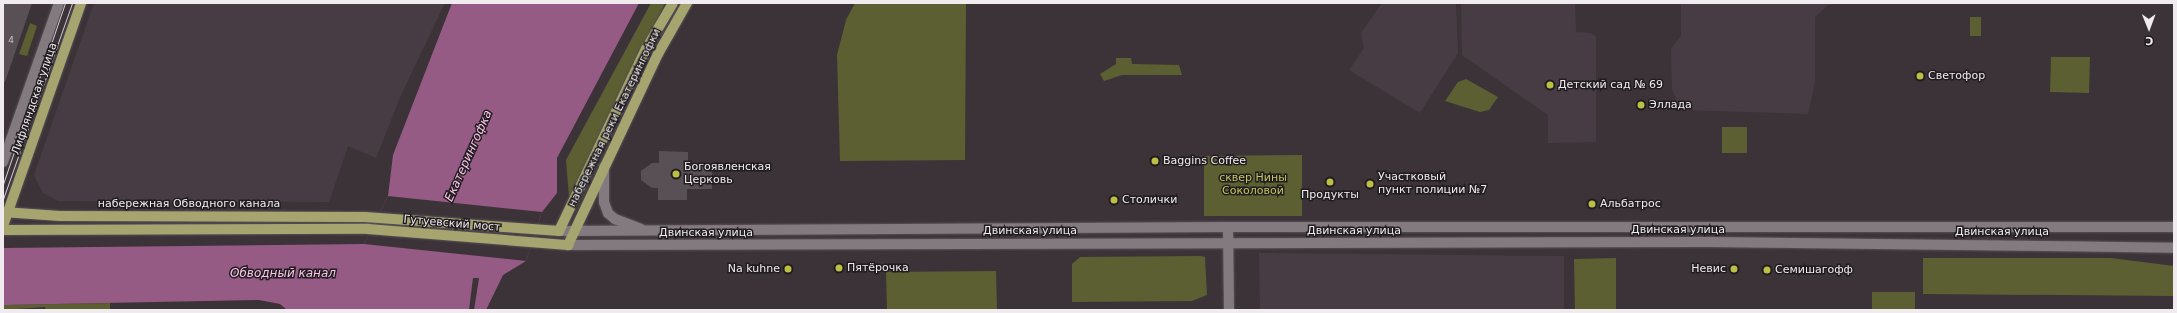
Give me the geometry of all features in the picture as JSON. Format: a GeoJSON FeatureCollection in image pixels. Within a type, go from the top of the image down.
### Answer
{"type":"FeatureCollection","features":[{"type":"Feature","properties":{"kind":"main road","name":"Лифляндская улица"},"geometry":{"type":"LineString","coordinates":[[3,226],[6,212],[82,3]]}},
{"type":"Feature","properties":{"kind":"main road","name":"набережная реки Екатерингофки"},"geometry":{"type":"LineString","coordinates":[[559,231],[646,49],[672,3]]}},
{"type":"Feature","properties":{"kind":"main road","name":"набережная реки Екатерингофки"},"geometry":{"type":"LineString","coordinates":[[568,245],[658,54],[687,3]]}},
{"type":"Feature","properties":{"kind":"main road","name":"набережная Обводного канала"},"geometry":{"type":"LineString","coordinates":[[6,212],[60,216],[376,218]]}},
{"type":"Feature","properties":{"kind":"main road","name":"Гутуевский мост"},"geometry":{"type":"LineString","coordinates":[[376,218],[538,230]]}},
{"type":"Feature","properties":{"kind":"main road","name":"Гутуевский мост"},"geometry":{"type":"LineString","coordinates":[[3,230],[368,229],[534,243]]}},
{"type":"Feature","properties":{"kind":"main road","name":"Двинская улица"},"geometry":{"type":"LineString","coordinates":[[538,230],[559,231]]}},
{"type":"Feature","properties":{"kind":"main road","name":"Двинская улица"},"geometry":{"type":"LineString","coordinates":[[534,243],[568,245]]}},
{"type":"Feature","properties":{"kind":"street","name":"Лифляндская улица"},"geometry":{"type":"LineString","coordinates":[[3,162],[58,3]]}},
{"type":"Feature","properties":{"kind":"street"},"geometry":{"type":"LineString","coordinates":[[604,167],[604,202],[608,213],[615,219],[650,232]]}},
{"type":"Feature","properties":{"kind":"street","name":"Двинская улица"},"geometry":{"type":"LineString","coordinates":[[559,231],[650,232],[1228,227],[2174,227]]}},
{"type":"Feature","properties":{"kind":"street"},"geometry":{"type":"LineString","coordinates":[[1228,227],[1229,310]]}},
{"type":"Feature","properties":{"kind":"street","name":"Двинская улица"},"geometry":{"type":"LineString","coordinates":[[568,245],[1717,242],[2174,248]]}},
{"type":"Feature","properties":{"kind":"shaded area"},"geometry":{"type":"Polygon","coordinates":[[[94,3],[445,3],[401,95],[376,158],[348,146],[329,202],[58,201],[43,193],[34,175],[94,3]]]}},
{"type":"Feature","properties":{"kind":"shaded area"},"geometry":{"type":"Polygon","coordinates":[[[1382,3],[1456,3],[1458,53],[1420,113],[1349,70],[1364,48],[1361,33],[1382,3]]]}},
{"type":"Feature","properties":{"kind":"shaded area","name":"Детский сад № 69"},"geometry":{"type":"Polygon","coordinates":[[[1461,3],[1575,3],[1576,32],[1591,33],[1596,37],[1596,142],[1548,143],[1548,115],[1462,55],[1461,3]]]}},
{"type":"Feature","properties":{"kind":"shaded area"},"geometry":{"type":"Polygon","coordinates":[[[1681,3],[1840,3],[1828,5],[1815,17],[1815,81],[1808,114],[1682,110],[1672,90],[1671,49],[1681,36],[1681,3]]]}},
{"type":"Feature","properties":{"kind":"shaded area"},"geometry":{"type":"Polygon","coordinates":[[[1259,253],[1564,256],[1564,310],[1260,310],[1259,253]]]}},
{"type":"Feature","properties":{"kind":"green space"},"geometry":{"type":"Polygon","coordinates":[[[651,3],[665,3],[569,197],[566,160],[651,3]]]}},
{"type":"Feature","properties":{"kind":"green space"},"geometry":{"type":"Polygon","coordinates":[[[855,3],[966,3],[965,160],[840,161],[837,55],[846,20],[855,3]]]}},
{"type":"Feature","properties":{"kind":"green space"},"geometry":{"type":"Polygon","coordinates":[[[1970,17],[1981,17],[1981,36],[1970,36],[1970,17]]]}},
{"type":"Feature","properties":{"kind":"green space"},"geometry":{"type":"Polygon","coordinates":[[[30,23],[37,26],[27,56],[19,54],[30,23]]]}},
{"type":"Feature","properties":{"kind":"green space"},"geometry":{"type":"Polygon","coordinates":[[[2051,57],[2090,57],[2089,93],[2050,92],[2051,57]]]}},
{"type":"Feature","properties":{"kind":"green space"},"geometry":{"type":"Polygon","coordinates":[[[1116,58],[1131,58],[1132,64],[1179,65],[1182,75],[1122,75],[1104,81],[1100,74],[1116,64],[1116,58]]]}},
{"type":"Feature","properties":{"kind":"green space"},"geometry":{"type":"Polygon","coordinates":[[[1466,79],[1498,97],[1489,110],[1480,112],[1445,101],[1458,82],[1466,79]]]}},
{"type":"Feature","properties":{"kind":"green space"},"geometry":{"type":"Polygon","coordinates":[[[1722,127],[1747,127],[1747,153],[1722,153],[1722,127]]]}},
{"type":"Feature","properties":{"kind":"green space","name":"сквер Нины Соколовой"},"geometry":{"type":"Polygon","coordinates":[[[1302,155],[1302,216],[1204,216],[1204,156],[1302,155]]]}},
{"type":"Feature","properties":{"kind":"green space"},"geometry":{"type":"Polygon","coordinates":[[[1080,257],[1205,257],[1207,295],[1192,301],[1072,302],[1072,264],[1080,257]]]}},
{"type":"Feature","properties":{"kind":"green space"},"geometry":{"type":"Polygon","coordinates":[[[1616,258],[1616,310],[1575,310],[1574,259],[1616,258]]]}},
{"type":"Feature","properties":{"kind":"green space"},"geometry":{"type":"Polygon","coordinates":[[[1923,258],[2111,258],[2174,266],[2174,296],[1923,294],[1923,258]]]}},
{"type":"Feature","properties":{"kind":"green space"},"geometry":{"type":"Polygon","coordinates":[[[996,271],[997,310],[887,310],[886,272],[996,271]]]}},
{"type":"Feature","properties":{"kind":"green space"},"geometry":{"type":"Polygon","coordinates":[[[1872,292],[1915,292],[1915,310],[1872,310],[1872,292]]]}},
{"type":"Feature","properties":{"kind":"green space"},"geometry":{"type":"Polygon","coordinates":[[[110,303],[110,310],[46,310],[45,307],[3,310],[3,305],[110,303]]]}},
{"type":"Feature","properties":{"kind":"water"},"geometry":{"type":"Polygon","coordinates":[[[452,3],[639,3],[557,158],[557,193],[542,212],[526,261],[503,275],[486,310],[287,310],[280,304],[259,300],[3,305],[3,248],[364,244],[388,196],[393,155],[452,3]]]}},
{"type":"Feature","properties":{"kind":"pier"},"geometry":{"type":"Polygon","coordinates":[[[388,196],[542,212],[526,261],[364,244],[388,196]]]}},
{"type":"Feature","properties":{"kind":"pier"},"geometry":{"type":"Polygon","coordinates":[[[473,278],[479,278],[474,310],[469,310],[473,278]]]}},
{"type":"Feature","properties":{"kind":"building"},"geometry":{"type":"Polygon","coordinates":[[[3,3],[32,3],[5,82],[3,82],[3,3]]]}},
{"type":"Feature","properties":{"kind":"building","name":"Богоявленская Церковь"},"geometry":{"type":"Polygon","coordinates":[[[659,151],[688,152],[688,164],[712,164],[712,189],[687,189],[687,200],[658,200],[658,188],[652,188],[641,180],[641,171],[652,163],[659,163],[659,151]]]}},
{"type":"Feature","properties":{"kind":"tram line"},"geometry":{"type":"LineString","coordinates":[[3,184],[65,3]]}},
{"type":"Feature","properties":{"kind":"tram line"},"geometry":{"type":"LineString","coordinates":[[3,199],[72,3]]}},
{"type":"Feature","properties":{"kind":"place","name":"Светофор"},"geometry":{"type":"Point","coordinates":[1920,76]}},
{"type":"Feature","properties":{"kind":"place","name":"Детский сад № 69"},"geometry":{"type":"Point","coordinates":[1550,85]}},
{"type":"Feature","properties":{"kind":"place","name":"Эллада"},"geometry":{"type":"Point","coordinates":[1641,105]}},
{"type":"Feature","properties":{"kind":"place","name":"Baggins Coffee"},"geometry":{"type":"Point","coordinates":[1155,161]}},
{"type":"Feature","properties":{"kind":"place","name":"Богоявленская Церковь"},"geometry":{"type":"Point","coordinates":[676,174]}},
{"type":"Feature","properties":{"kind":"place","name":"Продукты"},"geometry":{"type":"Point","coordinates":[1330,182]}},
{"type":"Feature","properties":{"kind":"place","name":"Участковый пункт полиции №7"},"geometry":{"type":"Point","coordinates":[1370,184]}},
{"type":"Feature","properties":{"kind":"place","name":"Столички"},"geometry":{"type":"Point","coordinates":[1114,200]}},
{"type":"Feature","properties":{"kind":"place","name":"Альбатрос"},"geometry":{"type":"Point","coordinates":[1592,204]}},
{"type":"Feature","properties":{"kind":"place","name":"Пятёрочка"},"geometry":{"type":"Point","coordinates":[839,268]}},
{"type":"Feature","properties":{"kind":"place","name":"Na kuhne"},"geometry":{"type":"Point","coordinates":[788,269]}},
{"type":"Feature","properties":{"kind":"place","name":"Невис"},"geometry":{"type":"Point","coordinates":[1734,269]}},
{"type":"Feature","properties":{"kind":"place","name":"Семишагофф"},"geometry":{"type":"Point","coordinates":[1767,270]}},
{"type":"Feature","properties":{"kind":"water label","name":"Екатерингофка"},"geometry":{"type":"Point","coordinates":[469,156]}},
{"type":"Feature","properties":{"kind":"water label","name":"Обводный канал"},"geometry":{"type":"Point","coordinates":[283,274]}}]}
